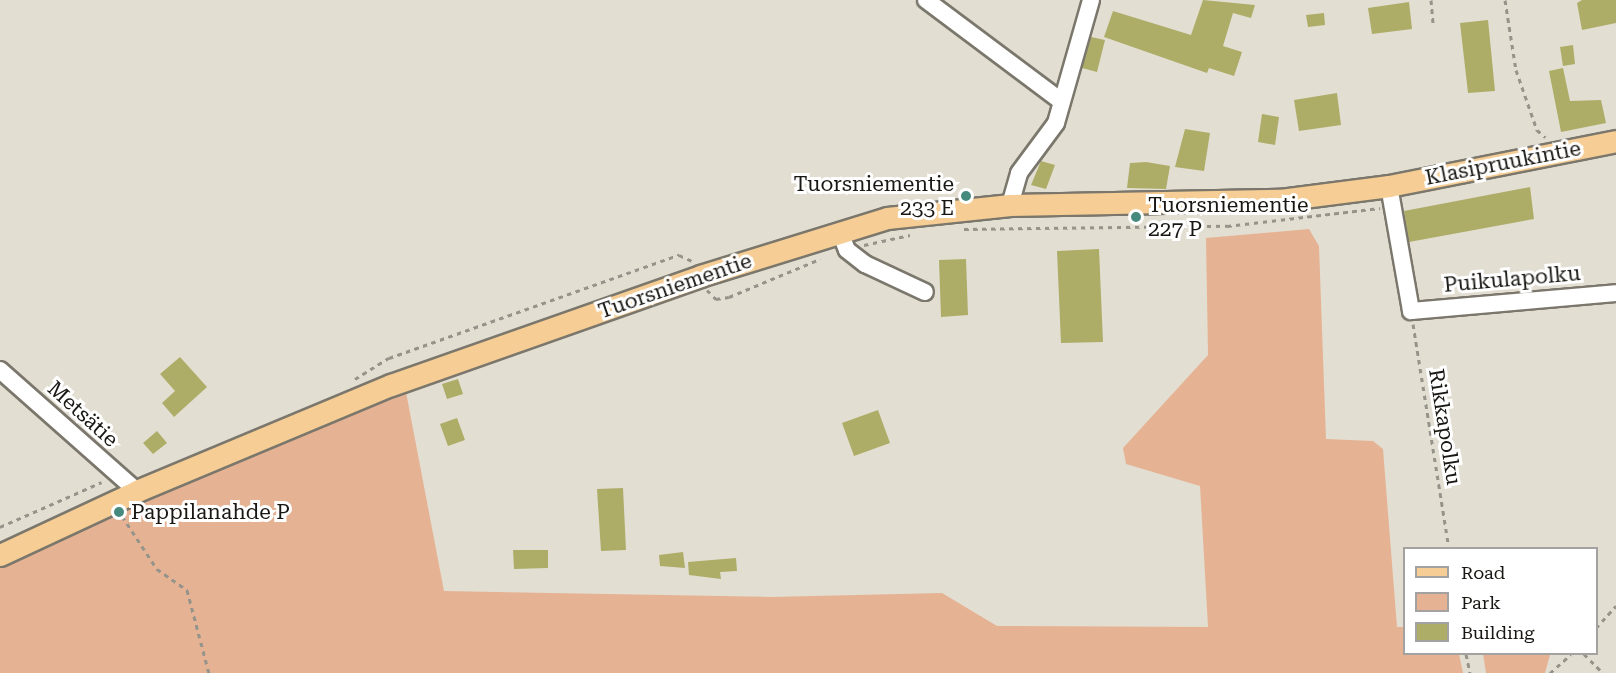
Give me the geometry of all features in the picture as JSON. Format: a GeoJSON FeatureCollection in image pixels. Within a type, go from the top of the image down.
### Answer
{"type":"FeatureCollection","features":[{"type":"Feature","properties":{"kind":"main road","name":"Klasipruukintie"},"geometry":{"type":"LineString","coordinates":[[1391,196],[1560,150],[1616,141]]}},
{"type":"Feature","properties":{"kind":"main road","name":"Tuorsniementie"},"geometry":{"type":"LineString","coordinates":[[0,555],[130,485],[391,385],[700,276],[843,241],[927,212],[1010,205],[1237,202],[1391,196]]}},
{"type":"Feature","properties":{"kind":"street"},"geometry":{"type":"LineString","coordinates":[[926,0],[1061,101]]}},
{"type":"Feature","properties":{"kind":"street"},"geometry":{"type":"LineString","coordinates":[[1010,205],[1014,183],[1056,123],[1091,0]]}},
{"type":"Feature","properties":{"kind":"street"},"geometry":{"type":"LineString","coordinates":[[1391,196],[1411,310]]}},
{"type":"Feature","properties":{"kind":"street"},"geometry":{"type":"LineString","coordinates":[[843,241],[925,292]]}},
{"type":"Feature","properties":{"kind":"street","name":"Puikulapolku"},"geometry":{"type":"LineString","coordinates":[[1411,310],[1616,293]]}},
{"type":"Feature","properties":{"kind":"street","name":"Metsätie"},"geometry":{"type":"LineString","coordinates":[[0,369],[130,485]]}},
{"type":"Feature","properties":{"kind":"path"},"geometry":{"type":"LineString","coordinates":[[1431,0],[1433,25]]}},
{"type":"Feature","properties":{"kind":"path"},"geometry":{"type":"LineString","coordinates":[[1505,0],[1516,70],[1537,130],[1560,150]]}},
{"type":"Feature","properties":{"kind":"path"},"geometry":{"type":"LineString","coordinates":[[958,230],[1135,227],[1288,221],[1391,196]]}},
{"type":"Feature","properties":{"kind":"path"},"geometry":{"type":"LineString","coordinates":[[1135,227],[1136,217]]}},
{"type":"Feature","properties":{"kind":"path"},"geometry":{"type":"LineString","coordinates":[[346,384],[389,358],[679,255],[693,262],[716,299],[843,241],[918,234]]}},
{"type":"Feature","properties":{"kind":"path","name":"Rikkapolku"},"geometry":{"type":"LineString","coordinates":[[1411,310],[1449,547]]}},
{"type":"Feature","properties":{"kind":"path"},"geometry":{"type":"LineString","coordinates":[[0,527],[79,489],[130,485],[120,512],[157,569],[186,590],[209,673]]}},
{"type":"Feature","properties":{"kind":"path"},"geometry":{"type":"LineString","coordinates":[[1598,626],[1616,606]]}},
{"type":"Feature","properties":{"kind":"path"},"geometry":{"type":"LineString","coordinates":[[1466,655],[1470,673]]}},
{"type":"Feature","properties":{"kind":"path"},"geometry":{"type":"LineString","coordinates":[[1550,673],[1570,655]]}},
{"type":"Feature","properties":{"kind":"path"},"geometry":{"type":"LineString","coordinates":[[1585,655],[1604,673]]}},
{"type":"Feature","properties":{"kind":"green space"},"geometry":{"type":"Polygon","coordinates":[[[1309,229],[1319,246],[1326,439],[1373,441],[1383,449],[1397,627],[1403,627],[1403,655],[1459,655],[1463,673],[0,673],[0,564],[230,460],[406,392],[444,591],[771,597],[942,593],[997,626],[1208,627],[1200,486],[1126,464],[1123,448],[1208,355],[1206,238],[1309,229]]]}},
{"type":"Feature","properties":{"kind":"green space"},"geometry":{"type":"Polygon","coordinates":[[[1483,655],[1550,655],[1545,673],[1486,673],[1483,655]]]}},
{"type":"Feature","properties":{"kind":"building"},"geometry":{"type":"Polygon","coordinates":[[[1203,0],[1255,5],[1251,18],[1233,13],[1223,46],[1242,52],[1234,76],[1209,68],[1207,73],[1104,37],[1113,11],[1191,35],[1203,0]]]}},
{"type":"Feature","properties":{"kind":"building"},"geometry":{"type":"Polygon","coordinates":[[[1582,0],[1616,0],[1616,23],[1582,30],[1577,3],[1582,0]]]}},
{"type":"Feature","properties":{"kind":"building"},"geometry":{"type":"Polygon","coordinates":[[[1409,2],[1412,29],[1372,34],[1368,8],[1409,2]]]}},
{"type":"Feature","properties":{"kind":"building"},"geometry":{"type":"Polygon","coordinates":[[[1324,13],[1325,25],[1308,27],[1306,15],[1324,13]]]}},
{"type":"Feature","properties":{"kind":"building"},"geometry":{"type":"Polygon","coordinates":[[[1488,20],[1495,91],[1468,93],[1460,23],[1488,20]]]}},
{"type":"Feature","properties":{"kind":"building"},"geometry":{"type":"Polygon","coordinates":[[[1091,37],[1105,40],[1097,72],[1082,68],[1091,37]]]}},
{"type":"Feature","properties":{"kind":"building"},"geometry":{"type":"Polygon","coordinates":[[[1573,45],[1575,64],[1563,66],[1560,47],[1573,45]]]}},
{"type":"Feature","properties":{"kind":"building"},"geometry":{"type":"Polygon","coordinates":[[[1563,68],[1570,101],[1601,100],[1606,123],[1561,132],[1549,71],[1563,68]]]}},
{"type":"Feature","properties":{"kind":"building"},"geometry":{"type":"Polygon","coordinates":[[[1337,93],[1341,125],[1299,131],[1294,100],[1337,93]]]}},
{"type":"Feature","properties":{"kind":"building"},"geometry":{"type":"Polygon","coordinates":[[[1262,114],[1279,117],[1275,145],[1258,142],[1262,114]]]}},
{"type":"Feature","properties":{"kind":"building"},"geometry":{"type":"Polygon","coordinates":[[[1185,129],[1210,133],[1204,171],[1175,167],[1185,129]]]}},
{"type":"Feature","properties":{"kind":"building"},"geometry":{"type":"Polygon","coordinates":[[[1041,161],[1055,165],[1046,189],[1031,185],[1041,161]]]}},
{"type":"Feature","properties":{"kind":"building"},"geometry":{"type":"Polygon","coordinates":[[[1146,162],[1170,166],[1166,189],[1127,188],[1130,163],[1146,162]]]}},
{"type":"Feature","properties":{"kind":"building"},"geometry":{"type":"Polygon","coordinates":[[[1530,187],[1534,219],[1409,242],[1404,211],[1530,187]]]}},
{"type":"Feature","properties":{"kind":"building"},"geometry":{"type":"Polygon","coordinates":[[[1099,249],[1103,342],[1061,343],[1057,251],[1099,249]]]}},
{"type":"Feature","properties":{"kind":"building"},"geometry":{"type":"Polygon","coordinates":[[[966,259],[968,315],[941,317],[939,260],[966,259]]]}},
{"type":"Feature","properties":{"kind":"building"},"geometry":{"type":"Polygon","coordinates":[[[180,357],[207,387],[174,417],[162,403],[175,391],[160,374],[180,357]]]}},
{"type":"Feature","properties":{"kind":"building"},"geometry":{"type":"Polygon","coordinates":[[[458,379],[463,394],[447,399],[442,384],[458,379]]]}},
{"type":"Feature","properties":{"kind":"building"},"geometry":{"type":"Polygon","coordinates":[[[878,410],[890,443],[854,456],[842,423],[878,410]]]}},
{"type":"Feature","properties":{"kind":"building"},"geometry":{"type":"Polygon","coordinates":[[[457,418],[465,440],[448,446],[440,424],[457,418]]]}},
{"type":"Feature","properties":{"kind":"building"},"geometry":{"type":"Polygon","coordinates":[[[157,431],[167,443],[153,454],[143,443],[157,431]]]}},
{"type":"Feature","properties":{"kind":"building"},"geometry":{"type":"Polygon","coordinates":[[[623,488],[626,550],[601,551],[597,489],[623,488]]]}},
{"type":"Feature","properties":{"kind":"building"},"geometry":{"type":"Polygon","coordinates":[[[513,550],[548,550],[548,568],[514,569],[513,550]]]}},
{"type":"Feature","properties":{"kind":"building"},"geometry":{"type":"Polygon","coordinates":[[[683,552],[685,568],[660,566],[659,555],[683,552]]]}},
{"type":"Feature","properties":{"kind":"building"},"geometry":{"type":"Polygon","coordinates":[[[736,558],[737,571],[720,572],[721,579],[689,575],[688,562],[736,558]]]}},
{"type":"Feature","properties":{"kind":"place","name":"Tuorsniementie 233 E"},"geometry":{"type":"Point","coordinates":[966,196]}},
{"type":"Feature","properties":{"kind":"place","name":"Tuorsniementie 227 P"},"geometry":{"type":"Point","coordinates":[1136,217]}},
{"type":"Feature","properties":{"kind":"place","name":"Pappilanahde P"},"geometry":{"type":"Point","coordinates":[119,512]}}]}
